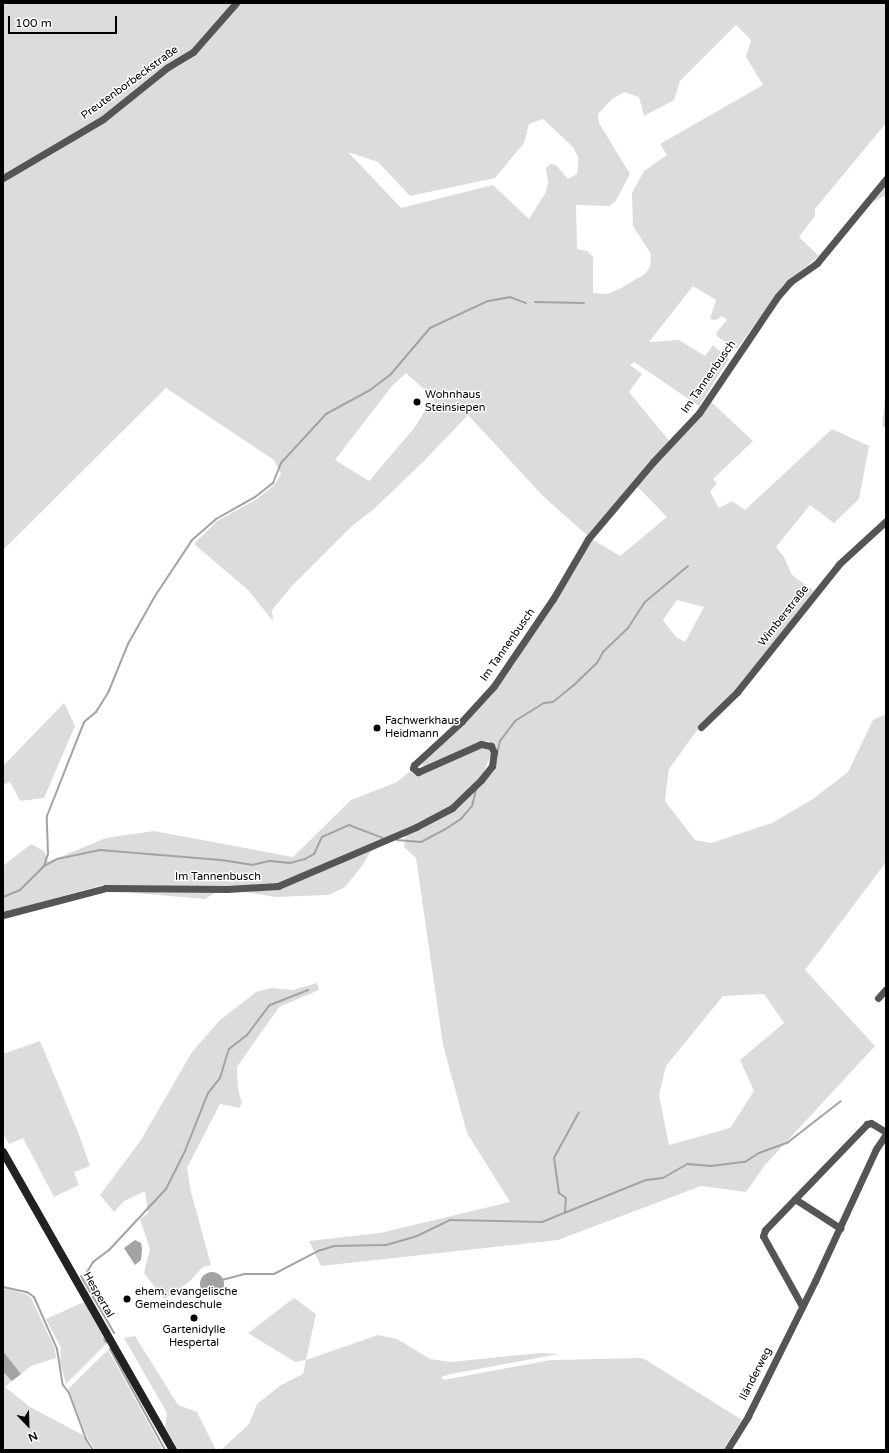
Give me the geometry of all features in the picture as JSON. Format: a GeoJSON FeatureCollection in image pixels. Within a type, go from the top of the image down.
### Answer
{"type":"FeatureCollection","features":[{"type":"Feature","properties":{"kind":"main road","name":"Hespertal"},"geometry":{"type":"LineString","coordinates":[[3,1152],[173,1450]]}},
{"type":"Feature","properties":{"kind":"street","name":"Preutenborbeckstraße"},"geometry":{"type":"LineString","coordinates":[[3,178],[103,119],[168,67],[193,52],[236,3]]}},
{"type":"Feature","properties":{"kind":"street","name":"Im Tannenbusch"},"geometry":{"type":"LineString","coordinates":[[3,915],[106,888],[227,889],[278,886],[416,827],[452,808],[481,780],[492,766],[494,752],[491,746],[480,744],[418,772],[412,768],[414,765],[462,721],[494,686],[553,599],[588,539],[653,462],[699,413],[778,296],[790,282],[818,263],[886,179]]}},
{"type":"Feature","properties":{"kind":"street","name":"Wimberstraße"},"geometry":{"type":"LineString","coordinates":[[701,727],[737,692],[839,564],[886,521]]}},
{"type":"Feature","properties":{"kind":"street"},"geometry":{"type":"LineString","coordinates":[[878,998],[886,989]]}},
{"type":"Feature","properties":{"kind":"street","name":"Iländerweg"},"geometry":{"type":"LineString","coordinates":[[727,1450],[748,1416],[802,1306],[840,1228],[876,1149],[886,1133],[867,1124],[795,1198],[784,1213],[765,1230],[764,1236],[802,1306]]}},
{"type":"Feature","properties":{"kind":"street"},"geometry":{"type":"LineString","coordinates":[[795,1198],[840,1228]]}},
{"type":"Feature","properties":{"kind":"shaded area"},"geometry":{"type":"Polygon","coordinates":[[[3,3],[886,3],[886,123],[815,209],[815,216],[799,237],[819,256],[783,285],[737,349],[718,337],[716,333],[727,320],[722,316],[716,320],[710,319],[716,300],[693,286],[649,342],[679,340],[705,356],[713,345],[729,359],[699,406],[634,362],[630,365],[642,374],[629,392],[671,443],[709,400],[753,441],[713,479],[717,483],[710,492],[719,508],[732,501],[745,510],[832,429],[869,446],[859,499],[834,523],[810,505],[776,547],[784,557],[792,575],[814,591],[736,689],[698,729],[669,769],[665,801],[695,840],[711,843],[772,823],[813,799],[848,772],[873,720],[886,714],[886,862],[805,970],[875,1046],[765,1165],[746,1192],[701,1186],[558,1240],[321,1266],[309,1241],[380,1233],[510,1202],[467,1133],[443,1045],[416,858],[404,847],[406,833],[434,820],[494,767],[494,745],[488,741],[425,768],[422,763],[491,694],[514,665],[590,538],[543,496],[468,415],[424,461],[375,508],[352,526],[291,587],[272,610],[273,621],[248,590],[194,544],[217,521],[257,499],[274,485],[281,474],[274,460],[166,388],[3,550],[3,3]],[[736,25],[680,81],[674,100],[644,116],[639,97],[624,92],[612,99],[598,114],[599,123],[630,174],[615,202],[609,206],[576,205],[577,249],[587,251],[593,257],[593,293],[607,294],[619,289],[645,274],[650,267],[651,254],[633,226],[632,193],[644,171],[667,155],[660,144],[763,85],[746,57],[751,40],[736,25]],[[543,119],[529,124],[524,143],[495,178],[410,196],[378,162],[348,152],[401,208],[493,185],[529,219],[546,192],[548,182],[546,168],[550,164],[556,165],[568,179],[577,174],[578,157],[573,147],[543,119]],[[406,373],[392,386],[335,460],[369,481],[415,427],[433,397],[406,373]],[[636,485],[590,538],[620,556],[667,517],[636,485]],[[677,600],[663,620],[676,637],[685,642],[704,607],[677,600]],[[764,994],[723,996],[666,1066],[659,1095],[669,1145],[730,1128],[754,1091],[740,1060],[784,1023],[764,994]]]}},
{"type":"Feature","properties":{"kind":"shaded area"},"geometry":{"type":"Polygon","coordinates":[[[886,180],[886,195],[875,201],[871,197],[886,180]]]}},
{"type":"Feature","properties":{"kind":"shaded area"},"geometry":{"type":"Polygon","coordinates":[[[886,387],[886,429],[882,426],[886,387]]]}},
{"type":"Feature","properties":{"kind":"shaded area"},"geometry":{"type":"Polygon","coordinates":[[[64,703],[75,726],[44,798],[20,801],[10,782],[3,785],[3,766],[64,703]]]}},
{"type":"Feature","properties":{"kind":"shaded area"},"geometry":{"type":"Polygon","coordinates":[[[481,745],[490,748],[491,755],[480,780],[451,806],[371,851],[362,866],[344,888],[328,895],[276,897],[238,891],[215,893],[205,899],[134,893],[103,885],[3,912],[3,866],[31,844],[44,851],[48,862],[106,838],[154,831],[293,857],[351,800],[397,782],[409,772],[417,774],[481,745]]]}},
{"type":"Feature","properties":{"kind":"shaded area"},"geometry":{"type":"Polygon","coordinates":[[[317,983],[319,990],[279,1007],[237,1067],[238,1089],[242,1103],[239,1108],[220,1104],[187,1168],[191,1192],[211,1265],[203,1267],[189,1282],[164,1299],[144,1273],[150,1249],[140,1219],[148,1213],[145,1191],[124,1201],[114,1212],[100,1195],[141,1140],[192,1052],[220,1020],[256,992],[271,988],[293,990],[317,983]]]}},
{"type":"Feature","properties":{"kind":"shaded area"},"geometry":{"type":"Polygon","coordinates":[[[40,1041],[78,1132],[90,1166],[74,1172],[79,1185],[54,1197],[23,1138],[9,1144],[3,1133],[3,1054],[40,1041]]]}},
{"type":"Feature","properties":{"kind":"shaded area"},"geometry":{"type":"Polygon","coordinates":[[[135,1240],[141,1243],[142,1249],[141,1260],[135,1265],[124,1248],[135,1240]]]}},
{"type":"Feature","properties":{"kind":"shaded area"},"geometry":{"type":"Polygon","coordinates":[[[212,1272],[220,1276],[224,1284],[220,1292],[212,1296],[204,1292],[200,1284],[204,1276],[212,1272]]]}},
{"type":"Feature","properties":{"kind":"shaded area"},"geometry":{"type":"Polygon","coordinates":[[[3,1288],[26,1294],[31,1298],[55,1349],[56,1358],[31,1366],[21,1374],[3,1351],[3,1288]]]}},
{"type":"Feature","properties":{"kind":"shaded area"},"geometry":{"type":"Polygon","coordinates":[[[294,1298],[316,1314],[306,1360],[295,1362],[248,1333],[294,1298]]]}},
{"type":"Feature","properties":{"kind":"shaded area"},"geometry":{"type":"Polygon","coordinates":[[[84,1302],[107,1343],[66,1384],[60,1362],[61,1348],[46,1319],[84,1302]]]}},
{"type":"Feature","properties":{"kind":"shaded area"},"geometry":{"type":"Polygon","coordinates":[[[378,1335],[397,1339],[430,1359],[451,1362],[540,1353],[559,1354],[451,1374],[441,1377],[443,1380],[551,1360],[643,1358],[742,1420],[723,1450],[221,1450],[249,1424],[257,1404],[281,1385],[303,1374],[306,1360],[378,1335]]]}},
{"type":"Feature","properties":{"kind":"shaded area"},"geometry":{"type":"Polygon","coordinates":[[[135,1336],[178,1405],[197,1412],[216,1450],[178,1450],[165,1427],[167,1413],[124,1338],[135,1336]]]}},
{"type":"Feature","properties":{"kind":"shaded area"},"geometry":{"type":"Polygon","coordinates":[[[108,1350],[163,1450],[95,1450],[87,1437],[68,1389],[108,1350]]]}},
{"type":"Feature","properties":{"kind":"shaded area"},"geometry":{"type":"Polygon","coordinates":[[[3,1351],[21,1374],[12,1381],[3,1372],[3,1351]]]}},
{"type":"Feature","properties":{"kind":"shaded area"},"geometry":{"type":"Polygon","coordinates":[[[3,1372],[12,1381],[5,1387],[30,1407],[83,1435],[91,1450],[3,1450],[3,1372]]]}},
{"type":"Feature","properties":{"kind":"waterway"},"geometry":{"type":"LineString","coordinates":[[44,866],[48,854],[47,816],[84,722],[96,712],[108,693],[128,644],[155,596],[192,540],[216,519],[255,497],[273,483],[281,463],[326,414],[370,390],[391,374],[430,328],[488,301],[510,297],[526,303]]}},
{"type":"Feature","properties":{"kind":"waterway"},"geometry":{"type":"LineString","coordinates":[[535,302],[584,303]]}},
{"type":"Feature","properties":{"kind":"waterway"},"geometry":{"type":"LineString","coordinates":[[497,754],[500,741],[515,721],[544,703],[553,702],[574,685],[597,663],[603,652],[628,628],[645,602],[688,566]]}},
{"type":"Feature","properties":{"kind":"waterway"},"geometry":{"type":"LineString","coordinates":[[397,840],[421,842],[444,830],[461,819],[472,806],[476,790]]}},
{"type":"Feature","properties":{"kind":"waterway"},"geometry":{"type":"LineString","coordinates":[[3,897],[20,890],[44,866],[57,859],[100,850],[221,860],[252,865],[270,861],[290,863],[305,859],[314,854],[322,837],[349,825],[383,838]]}},
{"type":"Feature","properties":{"kind":"waterway"},"geometry":{"type":"LineString","coordinates":[[87,1272],[93,1262],[110,1249],[166,1189],[185,1151],[208,1093],[220,1078],[229,1049],[247,1035],[270,1005],[308,990]]}},
{"type":"Feature","properties":{"kind":"waterway"},"geometry":{"type":"LineString","coordinates":[[222,1280],[245,1274],[274,1274],[318,1251],[334,1246],[386,1245],[417,1236],[450,1220],[542,1222],[646,1180],[663,1178],[687,1164],[711,1166],[745,1162],[759,1153],[787,1143],[841,1101]]}},
{"type":"Feature","properties":{"kind":"waterway"},"geometry":{"type":"LineString","coordinates":[[565,1212],[566,1198],[559,1193],[554,1158],[579,1112]]}},
{"type":"Feature","properties":{"kind":"waterway"},"geometry":{"type":"LineString","coordinates":[[81,1276],[114,1333]]}},
{"type":"Feature","properties":{"kind":"waterway"},"geometry":{"type":"LineString","coordinates":[[3,1287],[27,1292],[34,1297],[57,1349],[63,1385],[69,1393],[86,1439],[93,1450]]}},
{"type":"Feature","properties":{"kind":"waterway"},"geometry":{"type":"LineString","coordinates":[[110,1349],[165,1450]]}},
{"type":"Feature","properties":{"kind":"place","name":"Wohnhaus Steinsiepen"},"geometry":{"type":"Point","coordinates":[417,402]}},
{"type":"Feature","properties":{"kind":"place","name":"Fachwerkhaus Heidmann"},"geometry":{"type":"Point","coordinates":[377,728]}},
{"type":"Feature","properties":{"kind":"place","name":"ehem. evangelische Gemeindeschule"},"geometry":{"type":"Point","coordinates":[127,1299]}},
{"type":"Feature","properties":{"kind":"place","name":"Gartenidylle Hespertal"},"geometry":{"type":"Point","coordinates":[194,1318]}}]}
